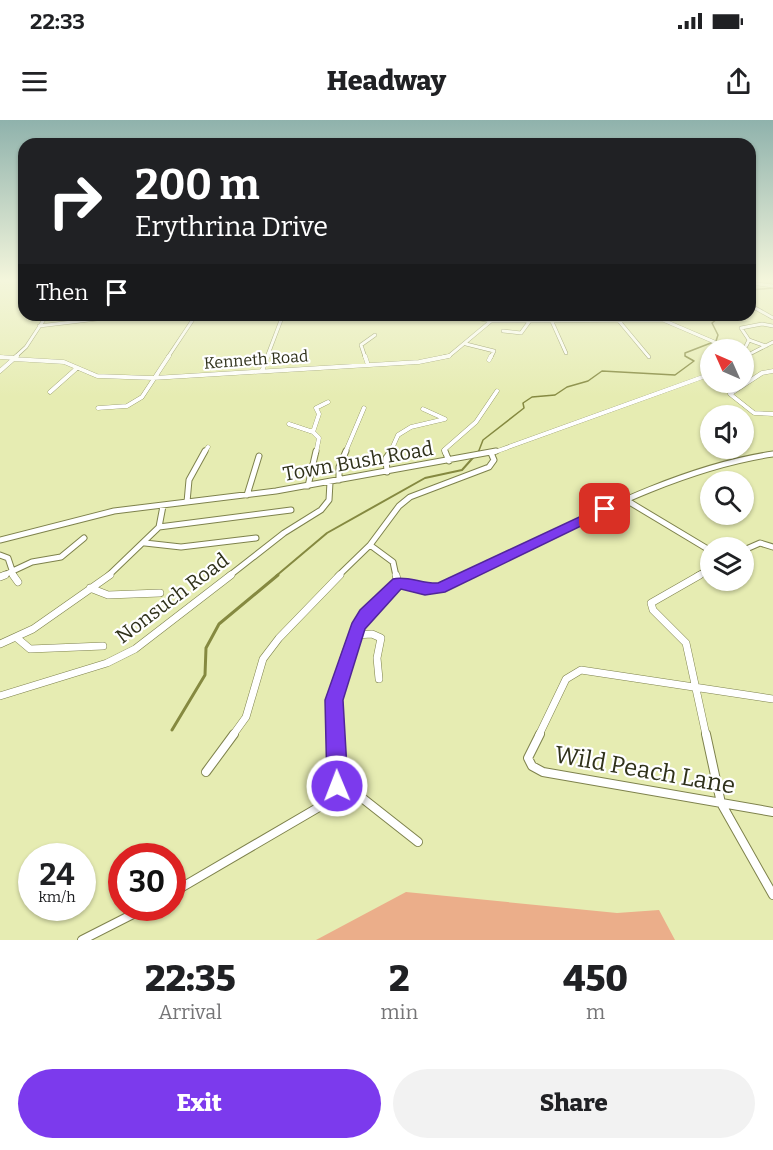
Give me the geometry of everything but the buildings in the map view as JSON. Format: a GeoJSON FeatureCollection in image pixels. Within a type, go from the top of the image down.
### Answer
{"type":"FeatureCollection","features":[{"type":"Feature","properties":{"kind":"street"},"geometry":{"type":"LineString","coordinates":[[0,371],[26,346],[43,321]]}},
{"type":"Feature","properties":{"kind":"street"},"geometry":{"type":"LineString","coordinates":[[39,326],[80,321]]}},
{"type":"Feature","properties":{"kind":"street"},"geometry":{"type":"LineString","coordinates":[[98,408],[127,406],[142,397],[192,321]]}},
{"type":"Feature","properties":{"kind":"street"},"geometry":{"type":"LineString","coordinates":[[262,371],[282,321]]}},
{"type":"Feature","properties":{"kind":"street"},"geometry":{"type":"LineString","coordinates":[[491,321],[619,321],[649,357]]}},
{"type":"Feature","properties":{"kind":"street","name":"Kenneth Road"},"geometry":{"type":"LineString","coordinates":[[0,357],[58,360],[97,376],[153,378],[368,365],[439,359],[449,356],[491,321]]}},
{"type":"Feature","properties":{"kind":"street"},"geometry":{"type":"LineString","coordinates":[[552,321],[566,353]]}},
{"type":"Feature","properties":{"kind":"street"},"geometry":{"type":"LineString","coordinates":[[665,321],[709,339]]}},
{"type":"Feature","properties":{"kind":"street"},"geometry":{"type":"LineString","coordinates":[[503,331],[521,333],[529,322]]}},
{"type":"Feature","properties":{"kind":"street"},"geometry":{"type":"LineString","coordinates":[[748,339],[741,331],[743,327],[762,324],[773,326]]}},
{"type":"Feature","properties":{"kind":"street"},"geometry":{"type":"LineString","coordinates":[[368,365],[361,345],[375,335]]}},
{"type":"Feature","properties":{"kind":"street"},"geometry":{"type":"LineString","coordinates":[[754,342],[766,346]]}},
{"type":"Feature","properties":{"kind":"street"},"geometry":{"type":"LineString","coordinates":[[754,352],[773,342]]}},
{"type":"Feature","properties":{"kind":"street"},"geometry":{"type":"LineString","coordinates":[[466,344],[494,351],[489,360]]}},
{"type":"Feature","properties":{"kind":"street"},"geometry":{"type":"LineString","coordinates":[[50,392],[77,368]]}},
{"type":"Feature","properties":{"kind":"street"},"geometry":{"type":"LineString","coordinates":[[754,379],[766,371],[773,371]]}},
{"type":"Feature","properties":{"kind":"street","name":"Town Bush Road"},"geometry":{"type":"LineString","coordinates":[[0,540],[101,514],[308,486],[491,453],[700,378]]}},
{"type":"Feature","properties":{"kind":"street"},"geometry":{"type":"LineString","coordinates":[[449,461],[444,450],[462,437],[476,422],[497,391]]}},
{"type":"Feature","properties":{"kind":"street"},"geometry":{"type":"LineString","coordinates":[[732,393],[731,395],[754,413],[773,414]]}},
{"type":"Feature","properties":{"kind":"street"},"geometry":{"type":"LineString","coordinates":[[313,432],[319,414],[316,408],[328,402]]}},
{"type":"Feature","properties":{"kind":"street"},"geometry":{"type":"LineString","coordinates":[[339,480],[339,467],[364,408]]}},
{"type":"Feature","properties":{"kind":"street"},"geometry":{"type":"LineString","coordinates":[[387,472],[386,458],[398,435],[411,427],[445,419],[423,409]]}},
{"type":"Feature","properties":{"kind":"street"},"geometry":{"type":"LineString","coordinates":[[289,424],[313,432],[319,442],[308,486]]}},
{"type":"Feature","properties":{"kind":"street"},"geometry":{"type":"LineString","coordinates":[[187,502],[185,494],[188,479],[208,447]]}},
{"type":"Feature","properties":{"kind":"street"},"geometry":{"type":"LineString","coordinates":[[206,772],[246,717],[264,659],[269,652],[334,580],[370,545],[404,501],[489,467],[495,460],[491,453]]}},
{"type":"Feature","properties":{"kind":"street"},"geometry":{"type":"LineString","coordinates":[[398,583],[425,590],[440,588],[626,500],[712,467],[773,454]]}},
{"type":"Feature","properties":{"kind":"street"},"geometry":{"type":"LineString","coordinates":[[247,495],[259,456]]}},
{"type":"Feature","properties":{"kind":"street","name":"Nonsuch Road"},"geometry":{"type":"LineString","coordinates":[[0,696],[108,663],[135,649],[284,533],[325,506],[329,500],[330,482]]}},
{"type":"Feature","properties":{"kind":"street"},"geometry":{"type":"LineString","coordinates":[[626,500],[700,545]]}},
{"type":"Feature","properties":{"kind":"street"},"geometry":{"type":"LineString","coordinates":[[0,644],[17,638],[114,572],[159,527],[162,522],[163,506]]}},
{"type":"Feature","properties":{"kind":"street"},"geometry":{"type":"LineString","coordinates":[[159,527],[291,510]]}},
{"type":"Feature","properties":{"kind":"street"},"geometry":{"type":"LineString","coordinates":[[0,577],[32,562],[61,557],[84,538]]}},
{"type":"Feature","properties":{"kind":"street"},"geometry":{"type":"LineString","coordinates":[[145,543],[182,547],[256,538]]}},
{"type":"Feature","properties":{"kind":"street"},"geometry":{"type":"LineString","coordinates":[[754,546],[760,543],[773,547]]}},
{"type":"Feature","properties":{"kind":"street"},"geometry":{"type":"LineString","coordinates":[[370,545],[393,562],[398,583]]}},
{"type":"Feature","properties":{"kind":"street"},"geometry":{"type":"LineString","coordinates":[[0,555],[8,558],[11,572],[18,582]]}},
{"type":"Feature","properties":{"kind":"street"},"geometry":{"type":"LineString","coordinates":[[700,574],[651,603],[653,610],[686,643],[698,688],[721,803],[773,895]]}},
{"type":"Feature","properties":{"kind":"street"},"geometry":{"type":"LineString","coordinates":[[186,885],[326,803],[337,786],[338,779],[334,700],[355,635],[366,615],[398,583]]}},
{"type":"Feature","properties":{"kind":"street"},"geometry":{"type":"LineString","coordinates":[[90,588],[108,595],[160,593]]}},
{"type":"Feature","properties":{"kind":"street"},"geometry":{"type":"LineString","coordinates":[[355,635],[372,634],[381,638],[377,658],[379,679]]}},
{"type":"Feature","properties":{"kind":"street"},"geometry":{"type":"LineString","coordinates":[[17,638],[22,645],[30,649],[102,646]]}},
{"type":"Feature","properties":{"kind":"street","name":"Wild Peach Lane"},"geometry":{"type":"LineString","coordinates":[[773,699],[587,671],[574,672],[567,679],[528,758],[532,766],[543,772],[773,812]]}},
{"type":"Feature","properties":{"kind":"street"},"geometry":{"type":"LineString","coordinates":[[338,779],[418,842]]}},
{"type":"Feature","properties":{"kind":"street"},"geometry":{"type":"LineString","coordinates":[[82,940],[119,921]]}},
{"type":"Feature","properties":{"kind":"shaded area"},"geometry":{"type":"Polygon","coordinates":[[[406,892],[617,913],[659,910],[675,940],[316,940],[406,892]]]}},
{"type":"Feature","properties":{"kind":"waterway"},"geometry":{"type":"LineString","coordinates":[[479,451],[483,440],[524,408],[523,403],[532,397],[555,395],[567,387],[588,381],[602,371],[675,375],[694,361],[685,356],[685,353],[716,341],[718,335],[712,323],[714,321]]}},
{"type":"Feature","properties":{"kind":"waterway"},"geometry":{"type":"LineString","coordinates":[[276,576],[327,533],[425,478],[462,470],[479,451]]}},
{"type":"Feature","properties":{"kind":"waterway"},"geometry":{"type":"LineString","coordinates":[[172,730],[205,675],[206,648],[219,624],[278,575]]}},
{"type":"Feature","properties":{"kind":"route"},"geometry":{"type":"LineString","coordinates":[[337,786],[334,700],[357,627],[366,615],[398,583],[425,590],[440,588],[605,509]]}}]}
